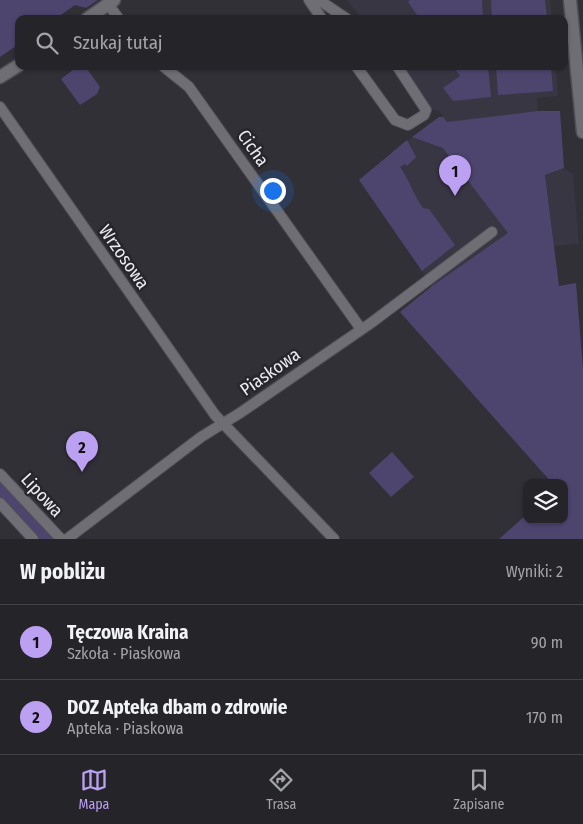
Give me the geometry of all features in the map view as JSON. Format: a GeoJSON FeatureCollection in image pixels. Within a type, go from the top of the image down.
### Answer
{"type":"FeatureCollection","features":[{"type":"Feature","properties":{"kind":"street"},"geometry":{"type":"LineString","coordinates":[[309,0],[319,15]]}},
{"type":"Feature","properties":{"kind":"street"},"geometry":{"type":"LineString","coordinates":[[320,0],[341,15]]}},
{"type":"Feature","properties":{"kind":"street"},"geometry":{"type":"LineString","coordinates":[[570,0],[583,132]]}},
{"type":"Feature","properties":{"kind":"street"},"geometry":{"type":"LineString","coordinates":[[93,15],[111,2],[117,15]]}},
{"type":"Feature","properties":{"kind":"street"},"geometry":{"type":"LineString","coordinates":[[0,77],[15,68]]}},
{"type":"Feature","properties":{"kind":"street","name":"Cicha"},"geometry":{"type":"LineString","coordinates":[[168,70],[189,87],[361,329]]}},
{"type":"Feature","properties":{"kind":"street"},"geometry":{"type":"LineString","coordinates":[[359,70],[395,120],[408,126],[424,115],[426,110],[400,70]]}},
{"type":"Feature","properties":{"kind":"street","name":"Wrzosowa"},"geometry":{"type":"LineString","coordinates":[[0,107],[222,424],[237,436],[334,539]]}},
{"type":"Feature","properties":{"kind":"street","name":"Piaskowa"},"geometry":{"type":"LineString","coordinates":[[67,539],[200,437],[361,329],[492,232]]}},
{"type":"Feature","properties":{"kind":"street","name":"Lipowa"},"geometry":{"type":"LineString","coordinates":[[0,474],[61,539]]}},
{"type":"Feature","properties":{"kind":"street","name":"Lipowa"},"geometry":{"type":"LineString","coordinates":[[0,503],[33,539]]}},
{"type":"Feature","properties":{"kind":"shaded area"},"geometry":{"type":"Polygon","coordinates":[[[0,0],[98,0],[86,8],[75,5],[61,15],[15,15],[15,47],[0,57],[0,0]]]}},
{"type":"Feature","properties":{"kind":"shaded area"},"geometry":{"type":"Polygon","coordinates":[[[347,0],[550,0],[552,15],[359,15],[347,0]]]}},
{"type":"Feature","properties":{"kind":"shaded area"},"geometry":{"type":"Polygon","coordinates":[[[410,0],[482,0],[483,15],[417,15],[408,2],[410,0]]]}},
{"type":"Feature","properties":{"kind":"shaded area"},"geometry":{"type":"Polygon","coordinates":[[[491,0],[545,0],[547,15],[492,15],[491,0]]]}},
{"type":"Feature","properties":{"kind":"shaded area"},"geometry":{"type":"Polygon","coordinates":[[[73,70],[88,70],[100,87],[97,94],[80,105],[61,79],[73,70]]]}},
{"type":"Feature","properties":{"kind":"shaded area"},"geometry":{"type":"Polygon","coordinates":[[[402,70],[556,70],[558,96],[537,98],[538,111],[534,112],[541,211],[432,286],[359,180],[410,139],[443,116],[439,111],[432,109],[402,70]]]}},
{"type":"Feature","properties":{"kind":"shaded area"},"geometry":{"type":"Polygon","coordinates":[[[456,70],[488,70],[491,97],[453,101],[443,88],[460,76],[456,70]]]}},
{"type":"Feature","properties":{"kind":"shaded area"},"geometry":{"type":"Polygon","coordinates":[[[496,70],[551,70],[553,91],[498,95],[496,70]]]}},
{"type":"Feature","properties":{"kind":"shaded area"},"geometry":{"type":"Polygon","coordinates":[[[538,111],[560,111],[564,168],[545,175],[559,286],[576,283],[583,369],[583,539],[499,539],[523,518],[523,524],[568,524],[568,479],[548,479],[400,312],[432,286],[508,233],[443,148],[412,137],[439,117],[443,117],[447,122],[538,111]]]}},
{"type":"Feature","properties":{"kind":"shaded area"},"geometry":{"type":"Polygon","coordinates":[[[407,140],[416,157],[407,166],[405,164],[400,167],[423,208],[429,209],[455,245],[422,271],[359,180],[407,140]]]}},
{"type":"Feature","properties":{"kind":"shaded area"},"geometry":{"type":"Polygon","coordinates":[[[564,168],[573,174],[579,244],[554,246],[545,175],[564,168]]]}},
{"type":"Feature","properties":{"kind":"shaded area"},"geometry":{"type":"Polygon","coordinates":[[[392,452],[414,477],[391,497],[369,473],[392,452]]]}},
{"type":"Feature","properties":{"kind":"shaded area"},"geometry":{"type":"Polygon","coordinates":[[[0,481],[54,539],[38,539],[0,498],[0,481]]]}},
{"type":"Feature","properties":{"kind":"place","name":"Tęczowa Kraina"},"geometry":{"type":"Point","coordinates":[455,196]}},
{"type":"Feature","properties":{"kind":"place","name":"DOZ Apteka dbam o zdrowie"},"geometry":{"type":"Point","coordinates":[82,472]}}]}
